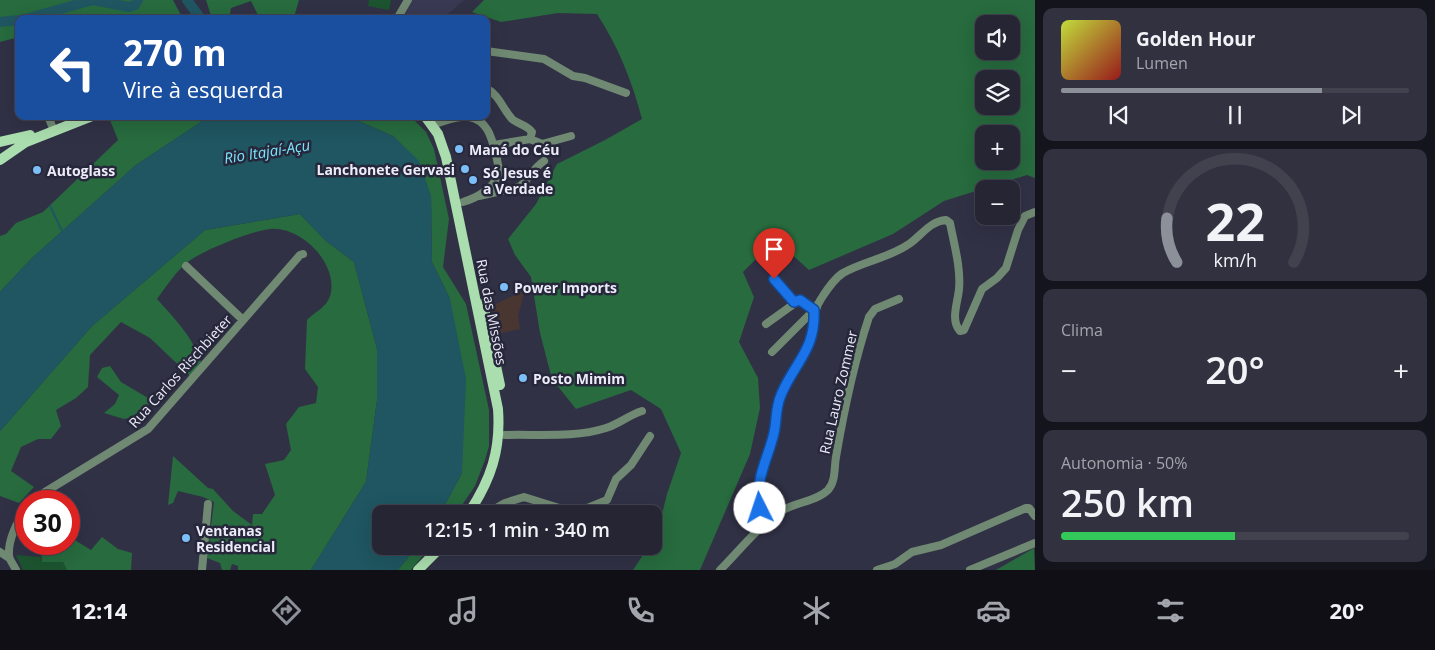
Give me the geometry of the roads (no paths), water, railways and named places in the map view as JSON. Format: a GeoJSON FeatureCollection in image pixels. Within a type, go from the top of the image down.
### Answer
{"type":"FeatureCollection","features":[{"type":"Feature","properties":{"kind":"main road"},"geometry":{"type":"LineString","coordinates":[[0,160],[26,142],[82,120]]}},
{"type":"Feature","properties":{"kind":"main road","name":"Rua das Missões"},"geometry":{"type":"LineString","coordinates":[[428,120],[438,134],[446,157],[498,409],[499,435],[495,462],[484,488],[474,505]]}},
{"type":"Feature","properties":{"kind":"main road","name":"Rua das Missões"},"geometry":{"type":"LineString","coordinates":[[436,120],[452,151],[504,406],[504,452],[498,473],[481,505]]}},
{"type":"Feature","properties":{"kind":"main road"},"geometry":{"type":"LineString","coordinates":[[0,142],[22,137],[50,121]]}},
{"type":"Feature","properties":{"kind":"main road"},"geometry":{"type":"LineString","coordinates":[[418,570],[433,555]]}},
{"type":"Feature","properties":{"kind":"main road"},"geometry":{"type":"LineString","coordinates":[[427,570],[441,555]]}},
{"type":"Feature","properties":{"kind":"street"},"geometry":{"type":"LineString","coordinates":[[400,15],[408,0]]}},
{"type":"Feature","properties":{"kind":"street"},"geometry":{"type":"LineString","coordinates":[[490,52],[544,59],[573,76],[585,78],[626,93]]}},
{"type":"Feature","properties":{"kind":"street"},"geometry":{"type":"LineString","coordinates":[[490,91],[497,96],[514,120],[530,128],[532,132],[530,139]]}},
{"type":"Feature","properties":{"kind":"street"},"geometry":{"type":"LineString","coordinates":[[478,120],[486,128],[494,145],[498,174],[494,181],[478,196]]}},
{"type":"Feature","properties":{"kind":"street"},"geometry":{"type":"LineString","coordinates":[[494,145],[530,139],[542,144],[571,136]]}},
{"type":"Feature","properties":{"kind":"street"},"geometry":{"type":"LineString","coordinates":[[463,202],[478,196],[519,187],[524,184],[534,168],[544,161]]}},
{"type":"Feature","properties":{"kind":"street"},"geometry":{"type":"LineString","coordinates":[[772,352],[814,310],[842,274],[889,256],[940,220],[946,220],[950,223],[959,282],[954,318],[956,327],[964,330],[982,289],[997,278],[1006,268],[1018,230],[1025,216],[1035,212]]}},
{"type":"Feature","properties":{"kind":"street","name":"Rua Carlos Rischbieter"},"geometry":{"type":"LineString","coordinates":[[48,490],[148,429],[300,255],[303,254]]}},
{"type":"Feature","properties":{"kind":"street"},"geometry":{"type":"LineString","coordinates":[[186,266],[243,320]]}},
{"type":"Feature","properties":{"kind":"street"},"geometry":{"type":"LineString","coordinates":[[774,279],[794,302]]}},
{"type":"Feature","properties":{"kind":"street","name":"Rua Lauro Zommer"},"geometry":{"type":"LineString","coordinates":[[720,570],[766,523],[783,510],[800,501],[821,496],[829,489],[834,479],[840,432],[869,316],[875,308],[899,299]]}},
{"type":"Feature","properties":{"kind":"street"},"geometry":{"type":"LineString","coordinates":[[766,324],[794,302],[800,300],[814,310]]}},
{"type":"Feature","properties":{"kind":"street"},"geometry":{"type":"LineString","coordinates":[[766,523],[760,508],[758,483],[775,431],[775,414],[781,394],[804,359],[814,331],[814,310]]}},
{"type":"Feature","properties":{"kind":"street"},"geometry":{"type":"LineString","coordinates":[[505,435],[574,434],[601,429],[642,411]]}},
{"type":"Feature","properties":{"kind":"street"},"geometry":{"type":"LineString","coordinates":[[596,505],[602,503],[611,494],[616,479],[631,465],[650,436]]}},
{"type":"Feature","properties":{"kind":"street"},"geometry":{"type":"LineString","coordinates":[[502,505],[524,497],[550,505]]}},
{"type":"Feature","properties":{"kind":"street"},"geometry":{"type":"LineString","coordinates":[[202,570],[208,504]]}},
{"type":"Feature","properties":{"kind":"street"},"geometry":{"type":"LineString","coordinates":[[877,570],[890,567],[912,552],[941,544],[1026,508],[1029,508],[1035,516]]}},
{"type":"Feature","properties":{"kind":"street"},"geometry":{"type":"LineString","coordinates":[[9,558],[15,532]]}},
{"type":"Feature","properties":{"kind":"street"},"geometry":{"type":"LineString","coordinates":[[970,570],[1035,543]]}},
{"type":"Feature","properties":{"kind":"street"},"geometry":{"type":"LineString","coordinates":[[0,552],[9,558],[16,570]]}},
{"type":"Feature","properties":{"kind":"water","name":"Rio Itajaí-Açu"},"geometry":{"type":"Polygon","coordinates":[[[204,120],[356,120],[393,136],[419,161],[431,197],[432,262],[450,299],[466,379],[462,473],[445,505],[372,505],[372,555],[410,555],[398,570],[311,570],[366,482],[377,400],[377,349],[354,262],[326,241],[300,214],[205,230],[92,326],[0,431],[0,292],[31,259],[136,165],[204,120]]]}},
{"type":"Feature","properties":{"kind":"waterway"},"geometry":{"type":"LineString","coordinates":[[39,15],[93,0],[129,7],[135,5],[138,0]]}},
{"type":"Feature","properties":{"kind":"waterway"},"geometry":{"type":"LineString","coordinates":[[187,0],[198,15]]}},
{"type":"Feature","properties":{"kind":"waterway"},"geometry":{"type":"LineString","coordinates":[[0,22],[15,20]]}},
{"type":"Feature","properties":{"kind":"waterway"},"geometry":{"type":"LineString","coordinates":[[50,206],[63,233]]}},
{"type":"Feature","properties":{"kind":"place","name":"Maná do Céu"},"geometry":{"type":"Point","coordinates":[459,149]}},
{"type":"Feature","properties":{"kind":"place","name":"Lanchonete Gervasi"},"geometry":{"type":"Point","coordinates":[465,169]}},
{"type":"Feature","properties":{"kind":"place","name":"Autoglass"},"geometry":{"type":"Point","coordinates":[37,170]}},
{"type":"Feature","properties":{"kind":"place","name":"Só Jesus é a Verdade"},"geometry":{"type":"Point","coordinates":[473,180]}},
{"type":"Feature","properties":{"kind":"place","name":"Power Imports"},"geometry":{"type":"Point","coordinates":[504,287]}},
{"type":"Feature","properties":{"kind":"place","name":"Posto Mimim"},"geometry":{"type":"Point","coordinates":[523,378]}},
{"type":"Feature","properties":{"kind":"place","name":"Ventanas Residencial"},"geometry":{"type":"Point","coordinates":[186,538]}}]}
